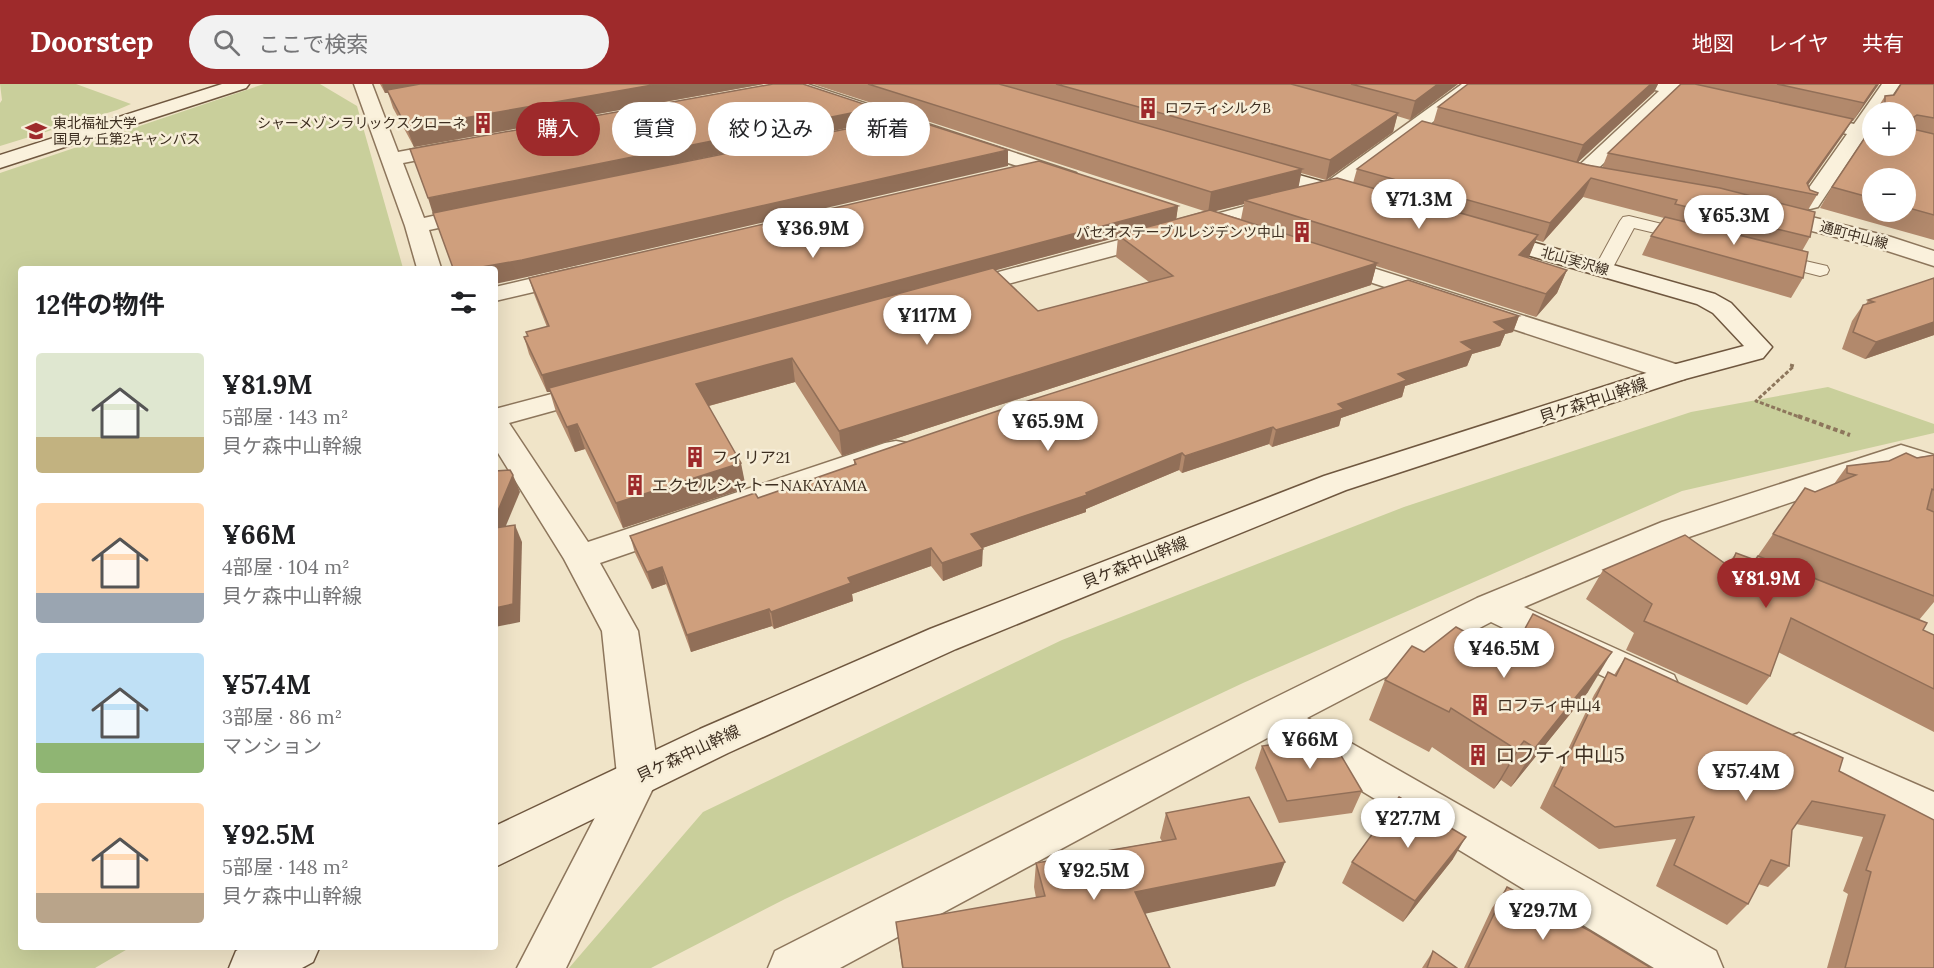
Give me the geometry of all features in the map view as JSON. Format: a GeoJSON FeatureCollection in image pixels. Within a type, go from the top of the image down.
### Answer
{"type":"FeatureCollection","features":[{"type":"Feature","properties":{"kind":"street"},"geometry":{"type":"LineString","coordinates":[[0,162],[240,84]]}},
{"type":"Feature","properties":{"kind":"street"},"geometry":{"type":"LineString","coordinates":[[943,295],[1329,190],[1473,84]]}},
{"type":"Feature","properties":{"kind":"street"},"geometry":{"type":"LineString","coordinates":[[1652,84],[1674,86],[1742,104]]}},
{"type":"Feature","properties":{"kind":"street"},"geometry":{"type":"LineString","coordinates":[[1881,102],[1891,84]]}},
{"type":"Feature","properties":{"kind":"street"},"geometry":{"type":"LineString","coordinates":[[1580,175],[1674,86]]}},
{"type":"Feature","properties":{"kind":"street"},"geometry":{"type":"LineString","coordinates":[[786,87],[846,106]]}},
{"type":"Feature","properties":{"kind":"street"},"geometry":{"type":"LineString","coordinates":[[366,94],[391,100]]}},
{"type":"Feature","properties":{"kind":"street"},"geometry":{"type":"LineString","coordinates":[[366,94],[392,159],[428,266]]}},
{"type":"Feature","properties":{"kind":"street"},"geometry":{"type":"LineString","coordinates":[[1788,115],[1862,131]]}},
{"type":"Feature","properties":{"kind":"street"},"geometry":{"type":"LineString","coordinates":[[930,132],[1084,182]]}},
{"type":"Feature","properties":{"kind":"street"},"geometry":{"type":"LineString","coordinates":[[1810,202],[1862,136]]}},
{"type":"Feature","properties":{"kind":"street"},"geometry":{"type":"LineString","coordinates":[[392,159],[473,145]]}},
{"type":"Feature","properties":{"kind":"street"},"geometry":{"type":"LineString","coordinates":[[1233,163],[1371,202]]}},
{"type":"Feature","properties":{"kind":"street"},"geometry":{"type":"LineString","coordinates":[[1005,176],[1040,168]]}},
{"type":"Feature","properties":{"kind":"street"},"geometry":{"type":"LineString","coordinates":[[1558,168],[1602,179]]}},
{"type":"Feature","properties":{"kind":"street","name":"通町中山線"},"geometry":{"type":"LineString","coordinates":[[1746,207],[1884,242],[1934,259]]}},
{"type":"Feature","properties":{"kind":"street"},"geometry":{"type":"LineString","coordinates":[[416,226],[498,209]]}},
{"type":"Feature","properties":{"kind":"street"},"geometry":{"type":"LineString","coordinates":[[1173,211],[1250,236]]}},
{"type":"Feature","properties":{"kind":"street","name":"北山実沢線"},"geometry":{"type":"LineString","coordinates":[[1470,231],[1706,299],[1722,308],[1732,318]]}},
{"type":"Feature","properties":{"kind":"street"},"geometry":{"type":"LineString","coordinates":[[1315,257],[1675,373]]}},
{"type":"Feature","properties":{"kind":"street"},"geometry":{"type":"LineString","coordinates":[[498,293],[599,269]]}},
{"type":"Feature","properties":{"kind":"street"},"geometry":{"type":"LineString","coordinates":[[1358,300],[1402,285]]}},
{"type":"Feature","properties":{"kind":"street","name":"貝ケ森中山幹線"},"geometry":{"type":"LineString","coordinates":[[498,846],[638,776],[943,639],[1335,483],[1675,373],[1753,352],[1759,347],[1732,318]]}},
{"type":"Feature","properties":{"kind":"street"},"geometry":{"type":"LineString","coordinates":[[498,417],[621,383]]}},
{"type":"Feature","properties":{"kind":"street"},"geometry":{"type":"LineString","coordinates":[[498,429],[580,558],[620,631],[635,738],[638,776],[541,968]]}},
{"type":"Feature","properties":{"kind":"street"},"geometry":{"type":"LineString","coordinates":[[580,558],[923,441]]}},
{"type":"Feature","properties":{"kind":"street"},"geometry":{"type":"LineString","coordinates":[[792,968],[1272,717],[1490,607],[1657,537],[1918,460]]}},
{"type":"Feature","properties":{"kind":"street"},"geometry":{"type":"LineString","coordinates":[[1657,537],[1701,555]]}},
{"type":"Feature","properties":{"kind":"street"},"geometry":{"type":"LineString","coordinates":[[1490,607],[1696,702]]}},
{"type":"Feature","properties":{"kind":"street"},"geometry":{"type":"LineString","coordinates":[[1272,717],[1699,968]]}},
{"type":"Feature","properties":{"kind":"street"},"geometry":{"type":"LineString","coordinates":[[1772,737],[1934,812]]}},
{"type":"Feature","properties":{"kind":"street"},"geometry":{"type":"LineString","coordinates":[[253,968],[288,950]]}},
{"type":"Feature","properties":{"kind":"lane"},"geometry":{"type":"LineString","coordinates":[[1603,269],[1629,220],[1708,241]]}},
{"type":"Feature","properties":{"kind":"lane"},"geometry":{"type":"LineString","coordinates":[[1753,253],[1820,270]]}},
{"type":"Feature","properties":{"kind":"path"},"geometry":{"type":"LineString","coordinates":[[1786,364],[1794,366],[1756,401],[1918,460]]}},
{"type":"Feature","properties":{"kind":"green space","name":"東北福祉大学 国見ヶ丘第2キャンパス"},"geometry":{"type":"Polygon","coordinates":[[[0,84],[76,84],[131,104],[0,146],[0,103],[2,100],[0,84]]]}},
{"type":"Feature","properties":{"kind":"green space"},"geometry":{"type":"Polygon","coordinates":[[[264,84],[320,84],[357,106],[402,266],[18,266],[18,950],[126,950],[95,968],[0,968],[0,173],[264,84]]]}},
{"type":"Feature","properties":{"kind":"green space"},"geometry":{"type":"Polygon","coordinates":[[[1828,387],[1934,424],[1934,433],[1682,491],[1243,683],[785,899],[651,968],[569,968],[703,812],[1062,640],[1404,507],[1691,412],[1828,387]]]}},
{"type":"Feature","properties":{"kind":"building"},"geometry":{"type":"Polygon","coordinates":[[[420,84],[658,84],[555,102],[516,102],[516,109],[407,128],[387,90],[420,84]]]}},
{"type":"Feature","properties":{"kind":"building"},"geometry":{"type":"Polygon","coordinates":[[[773,84],[803,84],[858,102],[846,102],[846,114],[834,116],[834,102],[708,102],[708,142],[696,144],[696,102],[672,102],[773,84]]]}},
{"type":"Feature","properties":{"kind":"building"},"geometry":{"type":"Polygon","coordinates":[[[868,84],[999,84],[1302,169],[1211,192],[868,84]]]}},
{"type":"Feature","properties":{"kind":"building"},"geometry":{"type":"Polygon","coordinates":[[[1056,84],[1291,84],[1398,113],[1330,160],[1056,84]]]}},
{"type":"Feature","properties":{"kind":"building"},"geometry":{"type":"Polygon","coordinates":[[[1351,84],[1438,84],[1415,101],[1351,84]]]}},
{"type":"Feature","properties":{"kind":"building"},"geometry":{"type":"Polygon","coordinates":[[[1468,84],[1651,84],[1583,145],[1438,107],[1468,84]]]}},
{"type":"Feature","properties":{"kind":"building"},"geometry":{"type":"Polygon","coordinates":[[[1681,84],[1695,84],[1853,119],[1807,183],[1810,190],[1818,193],[1817,195],[1608,153],[1681,84]]]}},
{"type":"Feature","properties":{"kind":"building"},"geometry":{"type":"Polygon","coordinates":[[[1777,84],[1877,84],[1862,103],[1777,84]]]}},
{"type":"Feature","properties":{"kind":"building"},"geometry":{"type":"Polygon","coordinates":[[[1901,84],[1934,84],[1934,118],[1916,116],[1916,102],[1885,102],[1885,96],[1894,95],[1901,84]]]}},
{"type":"Feature","properties":{"kind":"building"},"geometry":{"type":"Polygon","coordinates":[[[612,113],[612,156],[637,156],[428,198],[410,149],[516,130],[516,156],[600,156],[600,115],[612,113]]]}},
{"type":"Feature","properties":{"kind":"building"},"geometry":{"type":"Polygon","coordinates":[[[1422,121],[1587,165],[1720,188],[1815,212],[1810,237],[1675,204],[1677,200],[1591,178],[1550,223],[1357,169],[1422,121]]]}},
{"type":"Feature","properties":{"kind":"building"},"geometry":{"type":"Polygon","coordinates":[[[930,125],[1008,150],[522,260],[488,266],[452,266],[433,213],[713,156],[834,156],[834,131],[846,129],[846,156],[930,156],[930,125]]]}},
{"type":"Feature","properties":{"kind":"building"},"geometry":{"type":"Polygon","coordinates":[[[1916,130],[1934,134],[1934,215],[1916,210],[1916,168],[1862,168],[1862,195],[1832,187],[1862,142],[1862,156],[1916,156],[1916,130]]]}},
{"type":"Feature","properties":{"kind":"building"},"geometry":{"type":"Polygon","coordinates":[[[1039,161],[1178,206],[542,375],[524,337],[528,336],[526,332],[549,326],[529,278],[1039,161]]]}},
{"type":"Feature","properties":{"kind":"building"},"geometry":{"type":"Polygon","coordinates":[[[1337,178],[1538,235],[1519,255],[1567,270],[1546,294],[1244,200],[1337,178]]]}},
{"type":"Feature","properties":{"kind":"building"},"geometry":{"type":"Polygon","coordinates":[[[1210,210],[1377,263],[839,431],[792,358],[696,384],[741,463],[616,503],[577,424],[567,427],[549,388],[993,268],[1038,311],[1173,276],[1118,235],[1210,210]]]}},
{"type":"Feature","properties":{"kind":"building"},"geometry":{"type":"Polygon","coordinates":[[[1665,217],[1808,252],[1803,278],[1651,236],[1665,217]]]}},
{"type":"Feature","properties":{"kind":"building"},"geometry":{"type":"Polygon","coordinates":[[[1934,278],[1934,322],[1876,342],[1853,332],[1863,305],[1874,302],[1868,300],[1934,278]]]}},
{"type":"Feature","properties":{"kind":"building"},"geometry":{"type":"Polygon","coordinates":[[[1408,280],[1519,316],[1494,322],[1506,330],[1461,342],[1473,350],[1398,374],[1407,380],[1338,404],[1344,409],[1276,430],[1273,427],[1185,456],[1182,453],[1086,493],[1087,495],[971,534],[983,549],[942,563],[931,548],[848,578],[851,583],[771,612],[769,609],[687,635],[662,567],[647,572],[630,536],[755,493],[758,498],[856,464],[854,460],[1012,406],[1408,280]]]}},
{"type":"Feature","properties":{"kind":"building"},"geometry":{"type":"Polygon","coordinates":[[[1906,453],[1917,458],[1934,455],[1934,490],[1932,489],[1927,509],[1934,512],[1934,596],[1773,534],[1805,488],[1815,492],[1856,475],[1847,473],[1847,466],[1889,461],[1906,453]]]}},
{"type":"Feature","properties":{"kind":"building"},"geometry":{"type":"Polygon","coordinates":[[[510,470],[513,475],[498,511],[498,471],[510,470]]]}},
{"type":"Feature","properties":{"kind":"building"},"geometry":{"type":"Polygon","coordinates":[[[515,525],[513,604],[498,607],[498,528],[515,525]]]}},
{"type":"Feature","properties":{"kind":"building"},"geometry":{"type":"Polygon","coordinates":[[[1685,535],[1730,567],[1736,553],[1755,560],[1758,556],[1927,623],[1923,630],[1934,635],[1934,689],[1791,618],[1770,676],[1644,621],[1652,604],[1603,570],[1685,535]]]}},
{"type":"Feature","properties":{"kind":"building"},"geometry":{"type":"Polygon","coordinates":[[[1533,614],[1612,652],[1535,748],[1524,741],[1517,750],[1451,708],[1449,712],[1385,680],[1412,646],[1424,652],[1456,627],[1510,656],[1533,614]]]}},
{"type":"Feature","properties":{"kind":"building"},"geometry":{"type":"Polygon","coordinates":[[[1625,658],[1843,758],[1839,771],[1934,820],[1934,968],[1845,968],[1871,872],[1866,870],[1885,815],[1812,801],[1792,830],[1789,866],[1771,860],[1748,904],[1674,865],[1694,817],[1615,827],[1554,786],[1608,672],[1616,676],[1625,658]]]}},
{"type":"Feature","properties":{"kind":"building"},"geometry":{"type":"Polygon","coordinates":[[[1315,738],[1339,752],[1362,791],[1287,801],[1262,746],[1315,738]]]}},
{"type":"Feature","properties":{"kind":"building"},"geometry":{"type":"Polygon","coordinates":[[[1249,797],[1285,862],[1135,892],[1170,968],[903,968],[896,922],[1045,896],[1036,863],[1176,839],[1166,813],[1249,797]]]}},
{"type":"Feature","properties":{"kind":"building"},"geometry":{"type":"Polygon","coordinates":[[[1399,797],[1466,837],[1415,901],[1352,862],[1399,797]]]}},
{"type":"Feature","properties":{"kind":"building"},"geometry":{"type":"Polygon","coordinates":[[[1507,887],[1590,931],[1651,968],[1468,968],[1507,887]]]}},
{"type":"Feature","properties":{"kind":"building"},"geometry":{"type":"Polygon","coordinates":[[[1433,951],[1457,968],[1427,968],[1433,951]]]}},
{"type":"Feature","properties":{"kind":"place","name":"ロフティシルクB"},"geometry":{"type":"Point","coordinates":[1148,108]}},
{"type":"Feature","properties":{"kind":"place","name":"シャーメゾンラリックスクローネ"},"geometry":{"type":"Point","coordinates":[483,123]}},
{"type":"Feature","properties":{"kind":"place","name":"東北福祉大学 国見ヶ丘第2キャンパス"},"geometry":{"type":"Point","coordinates":[36,131]}},
{"type":"Feature","properties":{"kind":"place","name":"パセオステーブルレジデンツ中山"},"geometry":{"type":"Point","coordinates":[1302,232]}},
{"type":"Feature","properties":{"kind":"place","name":"フィリア21"},"geometry":{"type":"Point","coordinates":[695,457]}},
{"type":"Feature","properties":{"kind":"place","name":"エクセルシャトーNAKAYAMA"},"geometry":{"type":"Point","coordinates":[635,485]}},
{"type":"Feature","properties":{"kind":"place","name":"ロフティ中山4"},"geometry":{"type":"Point","coordinates":[1480,705]}},
{"type":"Feature","properties":{"kind":"place","name":"ロフティ中山5"},"geometry":{"type":"Point","coordinates":[1478,755]}}]}
